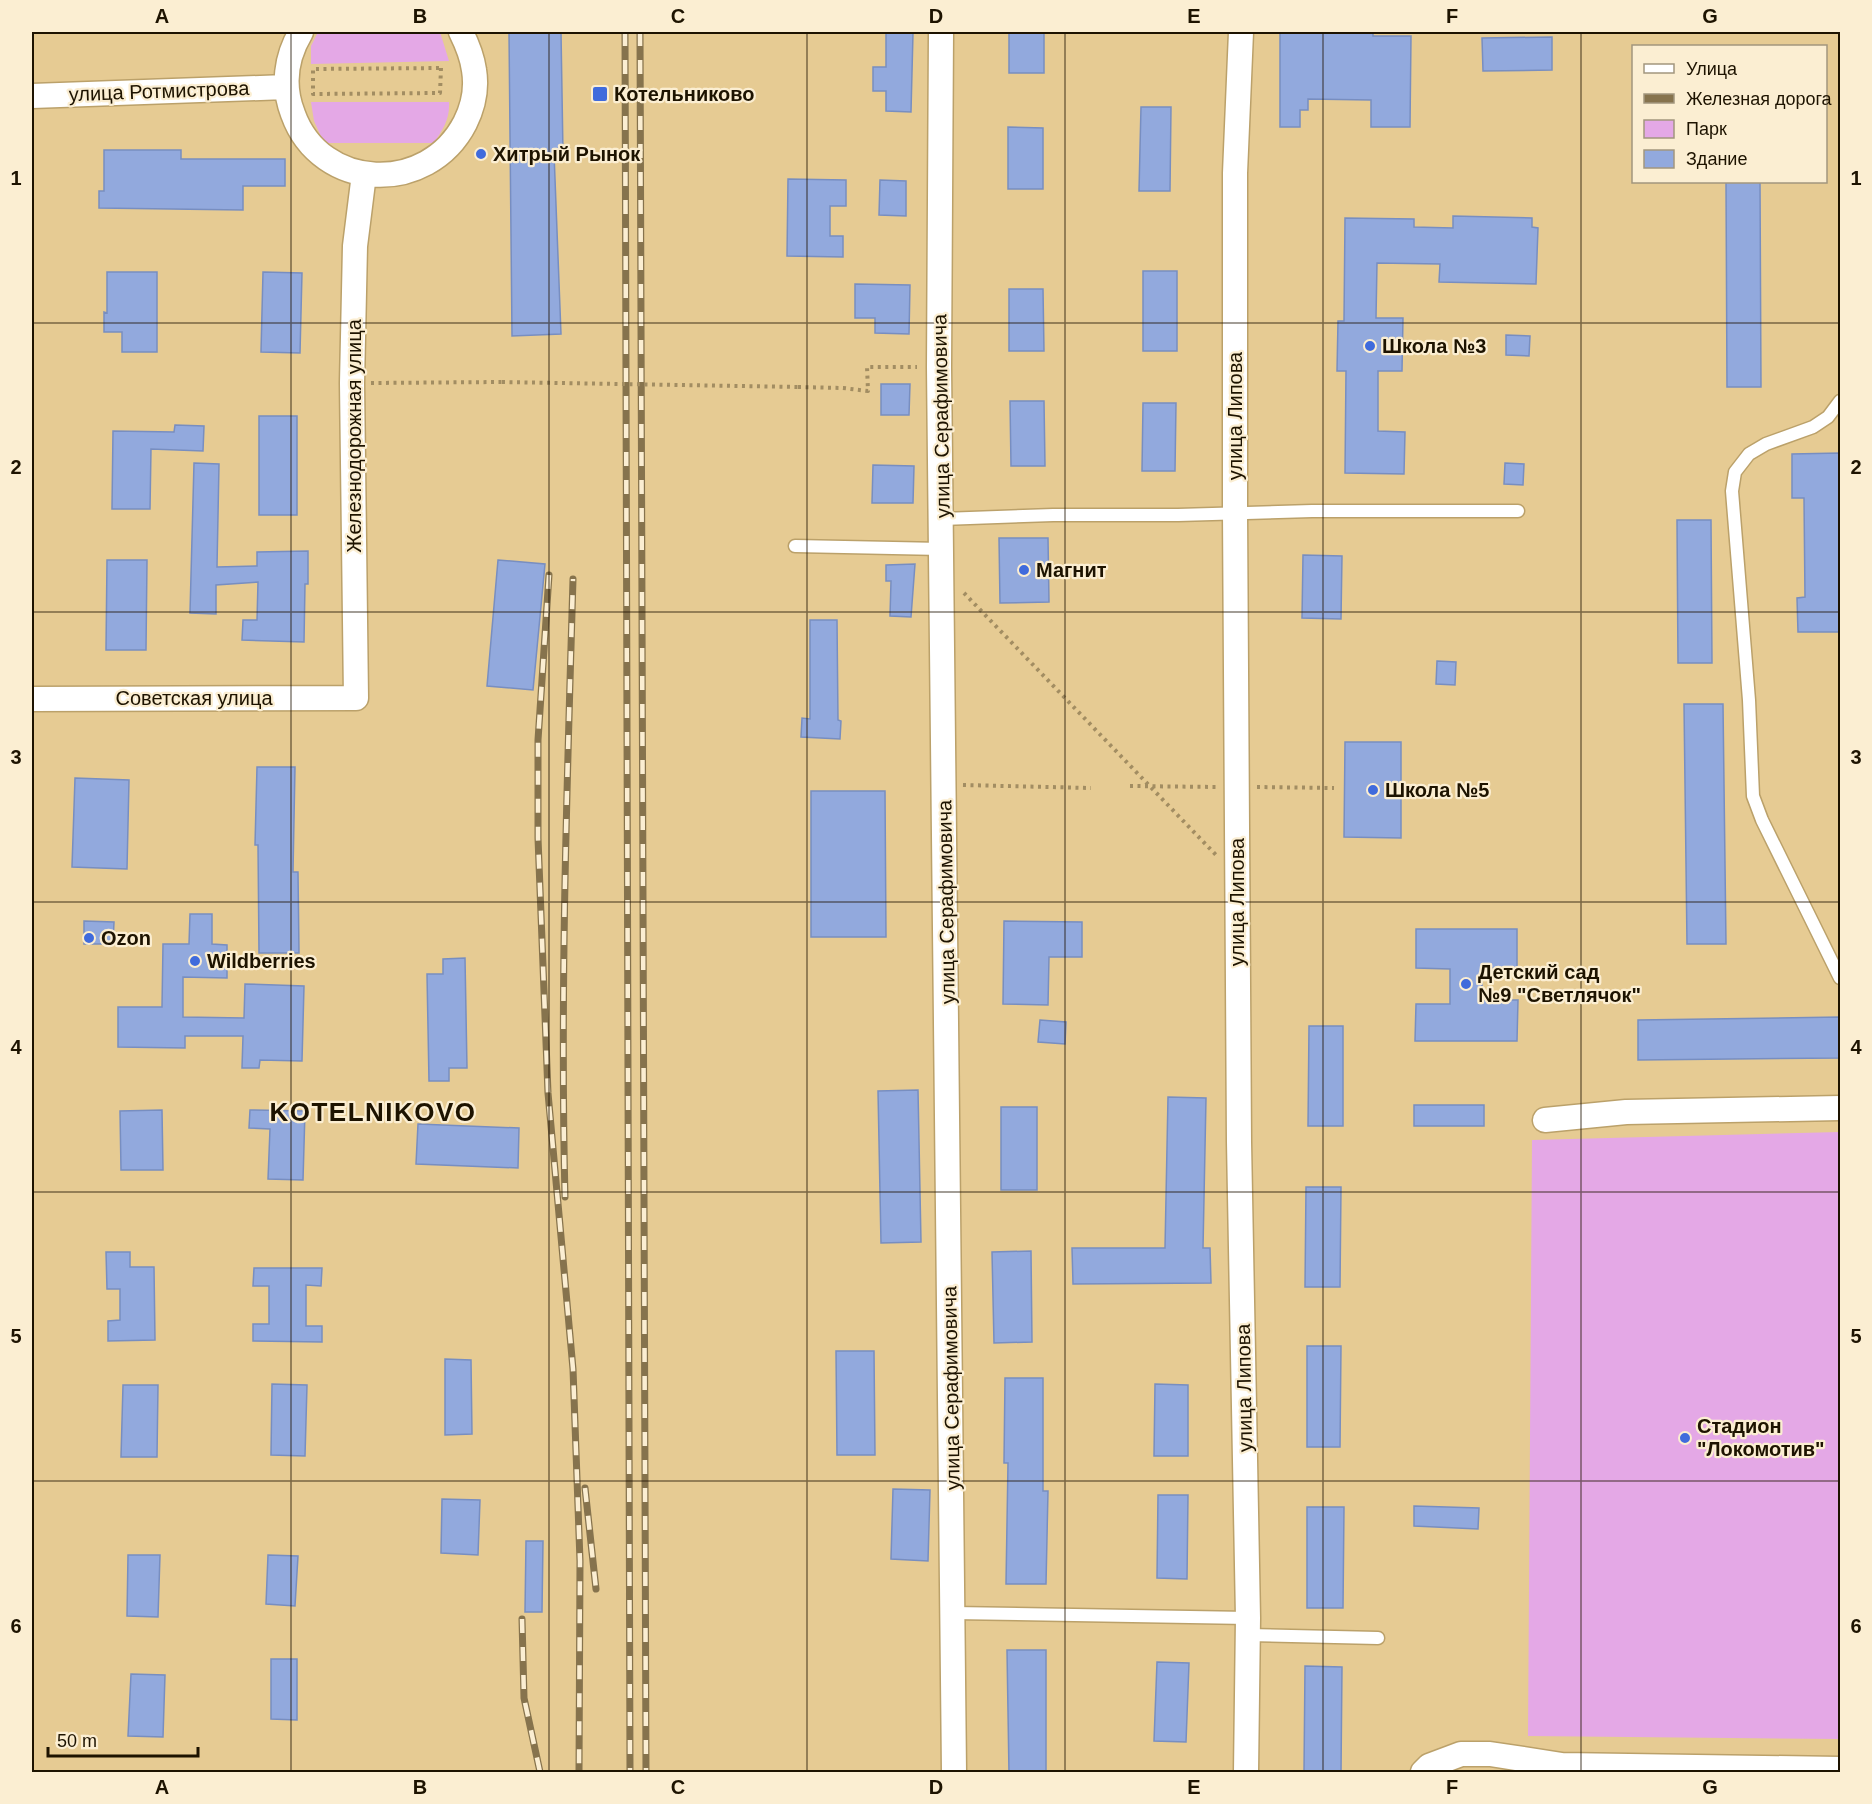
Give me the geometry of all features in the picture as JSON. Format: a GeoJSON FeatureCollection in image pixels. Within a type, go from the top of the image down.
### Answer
{"type":"FeatureCollection","features":[{"type":"Feature","properties":{"kind":"street"},"geometry":{"type":"LineString","coordinates":[[301,32],[288,63],[286,87],[295,122],[305,138],[331,161],[364,174],[386,175],[407,172],[428,163],[445,150],[459,134],[469,114],[474,94],[475,72],[470,51],[461,32]]}},
{"type":"Feature","properties":{"kind":"street","name":"улица Серафимовича"},"geometry":{"type":"LineString","coordinates":[[941,32],[939,367],[954,1773]]}},
{"type":"Feature","properties":{"kind":"street","name":"улица Липова"},"geometry":{"type":"LineString","coordinates":[[1241,32],[1235,173],[1235,513],[1237,878],[1248,1627],[1246,1773]]}},
{"type":"Feature","properties":{"kind":"street","name":"улица Ротмистрова"},"geometry":{"type":"LineString","coordinates":[[32,96],[286,87]]}},
{"type":"Feature","properties":{"kind":"street","name":"Железнодорожная улица"},"geometry":{"type":"LineString","coordinates":[[356,698],[352,383],[355,246],[364,174]]}},
{"type":"Feature","properties":{"kind":"street","name":"Советская улица"},"geometry":{"type":"LineString","coordinates":[[32,699],[356,698]]}},
{"type":"Feature","properties":{"kind":"street"},"geometry":{"type":"LineString","coordinates":[[1545,1120],[1626,1112],[1840,1108]]}},
{"type":"Feature","properties":{"kind":"street"},"geometry":{"type":"LineString","coordinates":[[1423,1773],[1429,1766],[1461,1754],[1480,1754],[1562,1765],[1840,1768]]}},
{"type":"Feature","properties":{"kind":"lane"},"geometry":{"type":"LineString","coordinates":[[1840,400],[1828,417],[1813,427],[1766,444],[1749,454],[1735,472],[1732,491],[1749,700],[1753,796],[1761,820],[1840,978]]}},
{"type":"Feature","properties":{"kind":"lane"},"geometry":{"type":"LineString","coordinates":[[942,519],[1312,511],[1518,511]]}},
{"type":"Feature","properties":{"kind":"lane"},"geometry":{"type":"LineString","coordinates":[[795,546],[942,549]]}},
{"type":"Feature","properties":{"kind":"lane"},"geometry":{"type":"LineString","coordinates":[[953,1613],[1248,1627],[1378,1638]]}},
{"type":"Feature","properties":{"kind":"path"},"geometry":{"type":"LineString","coordinates":[[441,68],[440,93],[313,94],[313,69],[441,68]]}},
{"type":"Feature","properties":{"kind":"path"},"geometry":{"type":"LineString","coordinates":[[352,383],[502,382],[843,388],[868,391],[867,367],[939,367]]}},
{"type":"Feature","properties":{"kind":"path"},"geometry":{"type":"LineString","coordinates":[[964,593],[1237,878]]}},
{"type":"Feature","properties":{"kind":"path"},"geometry":{"type":"LineString","coordinates":[[962,785],[1091,788]]}},
{"type":"Feature","properties":{"kind":"green space"},"geometry":{"type":"Polygon","coordinates":[[[318,32],[440,32],[449,61],[311,64],[311,46],[318,32]]]}},
{"type":"Feature","properties":{"kind":"green space"},"geometry":{"type":"Polygon","coordinates":[[[311,102],[449,102],[449,108],[445,124],[434,143],[324,143],[314,121],[311,102]]]}},
{"type":"Feature","properties":{"kind":"green space","name":"Стадион \"Локомотив\""},"geometry":{"type":"Polygon","coordinates":[[[1840,1132],[1840,1739],[1528,1736],[1532,1140],[1840,1132]]]}},
{"type":"Feature","properties":{"kind":"building"},"geometry":{"type":"Polygon","coordinates":[[[509,32],[561,32],[563,153],[554,153],[561,334],[512,336],[509,32]]]}},
{"type":"Feature","properties":{"kind":"building"},"geometry":{"type":"Polygon","coordinates":[[[886,32],[913,33],[911,112],[886,111],[886,91],[873,91],[873,67],[886,67],[886,32]]]}},
{"type":"Feature","properties":{"kind":"building"},"geometry":{"type":"Polygon","coordinates":[[[1009,32],[1044,32],[1044,73],[1009,73],[1009,32]]]}},
{"type":"Feature","properties":{"kind":"building"},"geometry":{"type":"Polygon","coordinates":[[[1280,32],[1373,32],[1373,36],[1411,36],[1410,127],[1371,127],[1371,100],[1308,99],[1308,110],[1300,110],[1300,127],[1280,127],[1280,32]]]}},
{"type":"Feature","properties":{"kind":"building"},"geometry":{"type":"Polygon","coordinates":[[[1552,37],[1552,70],[1483,71],[1482,38],[1552,37]]]}},
{"type":"Feature","properties":{"kind":"building"},"geometry":{"type":"Polygon","coordinates":[[[1141,107],[1171,107],[1170,191],[1139,191],[1141,107]]]}},
{"type":"Feature","properties":{"kind":"building"},"geometry":{"type":"Polygon","coordinates":[[[1008,127],[1043,128],[1043,189],[1008,189],[1008,127]]]}},
{"type":"Feature","properties":{"kind":"building"},"geometry":{"type":"Polygon","coordinates":[[[104,150],[181,150],[181,159],[285,159],[285,186],[243,186],[243,210],[99,208],[99,191],[104,191],[104,150]]]}},
{"type":"Feature","properties":{"kind":"building"},"geometry":{"type":"Polygon","coordinates":[[[788,179],[846,180],[846,206],[830,206],[830,236],[843,236],[843,257],[787,256],[788,179]]]}},
{"type":"Feature","properties":{"kind":"building"},"geometry":{"type":"Polygon","coordinates":[[[880,180],[906,181],[906,216],[879,215],[880,180]]]}},
{"type":"Feature","properties":{"kind":"building"},"geometry":{"type":"Polygon","coordinates":[[[1726,183],[1760,183],[1761,387],[1727,387],[1726,183]]]}},
{"type":"Feature","properties":{"kind":"building","name":"Школа №3"},"geometry":{"type":"Polygon","coordinates":[[[1453,216],[1532,218],[1532,227],[1538,228],[1536,284],[1439,282],[1440,264],[1377,263],[1376,318],[1403,318],[1402,371],[1378,371],[1378,431],[1405,432],[1404,474],[1345,473],[1346,371],[1337,371],[1338,321],[1344,321],[1345,218],[1414,219],[1414,227],[1453,228],[1453,216]]]}},
{"type":"Feature","properties":{"kind":"building"},"geometry":{"type":"Polygon","coordinates":[[[1143,271],[1177,271],[1177,351],[1143,351],[1143,271]]]}},
{"type":"Feature","properties":{"kind":"building"},"geometry":{"type":"Polygon","coordinates":[[[107,272],[157,272],[157,352],[122,352],[122,332],[104,332],[104,312],[107,313],[107,272]]]}},
{"type":"Feature","properties":{"kind":"building"},"geometry":{"type":"Polygon","coordinates":[[[263,272],[302,273],[300,353],[261,352],[263,272]]]}},
{"type":"Feature","properties":{"kind":"building"},"geometry":{"type":"Polygon","coordinates":[[[855,284],[910,285],[909,334],[875,333],[875,318],[855,318],[855,284]]]}},
{"type":"Feature","properties":{"kind":"building"},"geometry":{"type":"Polygon","coordinates":[[[1009,289],[1043,289],[1044,351],[1009,351],[1009,289]]]}},
{"type":"Feature","properties":{"kind":"building"},"geometry":{"type":"Polygon","coordinates":[[[1506,335],[1530,336],[1529,356],[1506,355],[1506,335]]]}},
{"type":"Feature","properties":{"kind":"building"},"geometry":{"type":"Polygon","coordinates":[[[881,384],[910,384],[909,415],[881,415],[881,384]]]}},
{"type":"Feature","properties":{"kind":"building"},"geometry":{"type":"Polygon","coordinates":[[[1010,401],[1044,401],[1045,466],[1011,466],[1010,401]]]}},
{"type":"Feature","properties":{"kind":"building"},"geometry":{"type":"Polygon","coordinates":[[[1143,403],[1176,403],[1175,471],[1142,471],[1143,403]]]}},
{"type":"Feature","properties":{"kind":"building"},"geometry":{"type":"Polygon","coordinates":[[[259,416],[297,416],[297,515],[259,515],[259,416]]]}},
{"type":"Feature","properties":{"kind":"building"},"geometry":{"type":"Polygon","coordinates":[[[175,425],[204,426],[203,451],[151,449],[150,509],[112,509],[113,431],[174,432],[175,425]]]}},
{"type":"Feature","properties":{"kind":"building"},"geometry":{"type":"Polygon","coordinates":[[[1840,453],[1840,632],[1798,632],[1797,598],[1805,597],[1804,498],[1792,498],[1792,454],[1840,453]]]}},
{"type":"Feature","properties":{"kind":"building"},"geometry":{"type":"Polygon","coordinates":[[[194,463],[219,464],[217,567],[257,566],[257,552],[308,551],[304,642],[242,640],[243,620],[257,620],[258,582],[216,585],[216,614],[190,613],[194,463]]]}},
{"type":"Feature","properties":{"kind":"building"},"geometry":{"type":"Polygon","coordinates":[[[1505,463],[1524,464],[1523,485],[1504,484],[1505,463]]]}},
{"type":"Feature","properties":{"kind":"building"},"geometry":{"type":"Polygon","coordinates":[[[873,465],[914,466],[913,503],[872,503],[873,465]]]}},
{"type":"Feature","properties":{"kind":"building"},"geometry":{"type":"Polygon","coordinates":[[[1677,520],[1711,520],[1712,663],[1678,663],[1677,520]]]}},
{"type":"Feature","properties":{"kind":"building","name":"Магнит"},"geometry":{"type":"Polygon","coordinates":[[[999,538],[1048,538],[1049,602],[1000,603],[999,538]]]}},
{"type":"Feature","properties":{"kind":"building"},"geometry":{"type":"Polygon","coordinates":[[[1303,555],[1342,556],[1341,619],[1302,618],[1303,555]]]}},
{"type":"Feature","properties":{"kind":"building"},"geometry":{"type":"Polygon","coordinates":[[[107,560],[147,560],[146,650],[106,650],[107,560]]]}},
{"type":"Feature","properties":{"kind":"building"},"geometry":{"type":"Polygon","coordinates":[[[498,560],[545,564],[533,690],[487,686],[498,560]]]}},
{"type":"Feature","properties":{"kind":"building"},"geometry":{"type":"Polygon","coordinates":[[[915,564],[911,617],[890,616],[891,581],[886,581],[886,565],[915,564]]]}},
{"type":"Feature","properties":{"kind":"building"},"geometry":{"type":"Polygon","coordinates":[[[810,620],[837,620],[840,739],[801,737],[802,718],[810,719],[810,620]]]}},
{"type":"Feature","properties":{"kind":"building"},"geometry":{"type":"Polygon","coordinates":[[[1437,661],[1456,662],[1455,685],[1436,684],[1437,661]]]}},
{"type":"Feature","properties":{"kind":"building"},"geometry":{"type":"Polygon","coordinates":[[[1684,704],[1723,704],[1726,944],[1687,944],[1684,704]]]}},
{"type":"Feature","properties":{"kind":"building","name":"Школа №5"},"geometry":{"type":"Polygon","coordinates":[[[1345,742],[1401,742],[1401,838],[1344,837],[1345,742]]]}},
{"type":"Feature","properties":{"kind":"building"},"geometry":{"type":"Polygon","coordinates":[[[257,767],[295,767],[293,872],[298,872],[299,953],[259,953],[258,845],[255,845],[257,767]]]}},
{"type":"Feature","properties":{"kind":"building"},"geometry":{"type":"Polygon","coordinates":[[[75,778],[129,780],[127,869],[72,867],[75,778]]]}},
{"type":"Feature","properties":{"kind":"building"},"geometry":{"type":"Polygon","coordinates":[[[811,791],[885,791],[886,937],[811,937],[811,791]]]}},
{"type":"Feature","properties":{"kind":"building"},"geometry":{"type":"Polygon","coordinates":[[[190,914],[212,914],[212,944],[227,945],[227,978],[183,977],[183,1017],[244,1018],[245,984],[304,986],[302,1061],[260,1060],[259,1068],[242,1068],[243,1036],[185,1036],[185,1048],[118,1047],[118,1007],[162,1007],[163,944],[189,944],[190,914]]]}},
{"type":"Feature","properties":{"kind":"building"},"geometry":{"type":"Polygon","coordinates":[[[84,921],[114,922],[113,944],[84,944],[84,921]]]}},
{"type":"Feature","properties":{"kind":"building"},"geometry":{"type":"Polygon","coordinates":[[[1004,921],[1082,922],[1082,957],[1049,957],[1048,1005],[1003,1004],[1004,921]]]}},
{"type":"Feature","properties":{"kind":"building","name":"Детский сад №9 \"Светлячок\""},"geometry":{"type":"Polygon","coordinates":[[[1416,929],[1517,929],[1517,968],[1482,968],[1482,1000],[1518,1000],[1517,1041],[1415,1041],[1416,1004],[1450,1004],[1450,969],[1416,968],[1416,929]]]}},
{"type":"Feature","properties":{"kind":"building"},"geometry":{"type":"Polygon","coordinates":[[[465,958],[467,1068],[449,1068],[449,1081],[429,1081],[427,974],[443,974],[443,959],[465,958]]]}},
{"type":"Feature","properties":{"kind":"building"},"geometry":{"type":"Polygon","coordinates":[[[1840,1017],[1840,1058],[1638,1060],[1638,1020],[1840,1017]]]}},
{"type":"Feature","properties":{"kind":"building"},"geometry":{"type":"Polygon","coordinates":[[[1040,1020],[1066,1022],[1065,1044],[1038,1042],[1040,1020]]]}},
{"type":"Feature","properties":{"kind":"building"},"geometry":{"type":"Polygon","coordinates":[[[1309,1026],[1343,1026],[1343,1126],[1308,1126],[1309,1026]]]}},
{"type":"Feature","properties":{"kind":"building"},"geometry":{"type":"Polygon","coordinates":[[[918,1090],[921,1242],[881,1243],[878,1091],[918,1090]]]}},
{"type":"Feature","properties":{"kind":"building"},"geometry":{"type":"Polygon","coordinates":[[[1168,1097],[1206,1098],[1203,1248],[1210,1248],[1211,1283],[1073,1284],[1072,1248],[1165,1248],[1168,1097]]]}},
{"type":"Feature","properties":{"kind":"building"},"geometry":{"type":"Polygon","coordinates":[[[1414,1105],[1484,1105],[1484,1126],[1414,1126],[1414,1105]]]}},
{"type":"Feature","properties":{"kind":"building"},"geometry":{"type":"Polygon","coordinates":[[[1001,1107],[1037,1107],[1037,1190],[1001,1190],[1001,1107]]]}},
{"type":"Feature","properties":{"kind":"building"},"geometry":{"type":"Polygon","coordinates":[[[162,1110],[163,1170],[121,1170],[120,1111],[162,1110]]]}},
{"type":"Feature","properties":{"kind":"building"},"geometry":{"type":"Polygon","coordinates":[[[250,1110],[305,1111],[303,1180],[268,1179],[270,1129],[249,1128],[250,1110]]]}},
{"type":"Feature","properties":{"kind":"building"},"geometry":{"type":"Polygon","coordinates":[[[418,1124],[519,1128],[518,1168],[416,1164],[418,1124]]]}},
{"type":"Feature","properties":{"kind":"building"},"geometry":{"type":"Polygon","coordinates":[[[1306,1187],[1341,1187],[1340,1287],[1305,1287],[1306,1187]]]}},
{"type":"Feature","properties":{"kind":"building"},"geometry":{"type":"Polygon","coordinates":[[[1031,1251],[1032,1342],[994,1343],[992,1252],[1031,1251]]]}},
{"type":"Feature","properties":{"kind":"building"},"geometry":{"type":"Polygon","coordinates":[[[106,1252],[130,1252],[130,1267],[154,1267],[155,1340],[108,1341],[108,1321],[120,1320],[120,1289],[107,1289],[106,1252]]]}},
{"type":"Feature","properties":{"kind":"building"},"geometry":{"type":"Polygon","coordinates":[[[254,1268],[322,1268],[321,1286],[306,1285],[306,1326],[322,1326],[322,1342],[253,1341],[253,1324],[269,1324],[269,1286],[253,1286],[254,1268]]]}},
{"type":"Feature","properties":{"kind":"building"},"geometry":{"type":"Polygon","coordinates":[[[1307,1346],[1341,1346],[1340,1447],[1307,1447],[1307,1346]]]}},
{"type":"Feature","properties":{"kind":"building"},"geometry":{"type":"Polygon","coordinates":[[[836,1351],[874,1351],[875,1455],[837,1455],[836,1351]]]}},
{"type":"Feature","properties":{"kind":"building"},"geometry":{"type":"Polygon","coordinates":[[[445,1359],[471,1360],[472,1434],[445,1435],[445,1359]]]}},
{"type":"Feature","properties":{"kind":"building"},"geometry":{"type":"Polygon","coordinates":[[[1005,1378],[1043,1378],[1043,1491],[1048,1491],[1046,1584],[1006,1584],[1008,1463],[1004,1463],[1005,1378]]]}},
{"type":"Feature","properties":{"kind":"building"},"geometry":{"type":"Polygon","coordinates":[[[272,1384],[307,1385],[305,1456],[271,1455],[272,1384]]]}},
{"type":"Feature","properties":{"kind":"building"},"geometry":{"type":"Polygon","coordinates":[[[1155,1384],[1188,1385],[1188,1456],[1154,1456],[1155,1384]]]}},
{"type":"Feature","properties":{"kind":"building"},"geometry":{"type":"Polygon","coordinates":[[[123,1385],[158,1385],[157,1457],[121,1457],[123,1385]]]}},
{"type":"Feature","properties":{"kind":"building"},"geometry":{"type":"Polygon","coordinates":[[[893,1489],[930,1490],[928,1561],[891,1559],[893,1489]]]}},
{"type":"Feature","properties":{"kind":"building"},"geometry":{"type":"Polygon","coordinates":[[[1158,1495],[1188,1495],[1187,1579],[1157,1578],[1158,1495]]]}},
{"type":"Feature","properties":{"kind":"building"},"geometry":{"type":"Polygon","coordinates":[[[442,1499],[480,1500],[478,1555],[441,1553],[442,1499]]]}},
{"type":"Feature","properties":{"kind":"building"},"geometry":{"type":"Polygon","coordinates":[[[1414,1506],[1479,1508],[1478,1529],[1414,1526],[1414,1506]]]}},
{"type":"Feature","properties":{"kind":"building"},"geometry":{"type":"Polygon","coordinates":[[[1307,1507],[1344,1507],[1343,1608],[1307,1608],[1307,1507]]]}},
{"type":"Feature","properties":{"kind":"building"},"geometry":{"type":"Polygon","coordinates":[[[526,1541],[543,1541],[542,1612],[525,1612],[526,1541]]]}},
{"type":"Feature","properties":{"kind":"building"},"geometry":{"type":"Polygon","coordinates":[[[128,1555],[160,1555],[158,1617],[127,1616],[128,1555]]]}},
{"type":"Feature","properties":{"kind":"building"},"geometry":{"type":"Polygon","coordinates":[[[268,1555],[298,1556],[295,1606],[266,1604],[268,1555]]]}},
{"type":"Feature","properties":{"kind":"building"},"geometry":{"type":"Polygon","coordinates":[[[1007,1650],[1046,1650],[1046,1773],[1009,1773],[1007,1650]]]}},
{"type":"Feature","properties":{"kind":"building"},"geometry":{"type":"Polygon","coordinates":[[[271,1659],[297,1659],[297,1720],[271,1719],[271,1659]]]}},
{"type":"Feature","properties":{"kind":"building"},"geometry":{"type":"Polygon","coordinates":[[[1157,1662],[1189,1663],[1186,1742],[1154,1741],[1157,1662]]]}},
{"type":"Feature","properties":{"kind":"building"},"geometry":{"type":"Polygon","coordinates":[[[1305,1666],[1342,1667],[1341,1773],[1304,1773],[1305,1666]]]}},
{"type":"Feature","properties":{"kind":"building"},"geometry":{"type":"Polygon","coordinates":[[[131,1674],[165,1675],[163,1737],[128,1736],[131,1674]]]}},
{"type":"Feature","properties":{"kind":"railway"},"geometry":{"type":"LineString","coordinates":[[625,32],[630,1772]]}},
{"type":"Feature","properties":{"kind":"railway"},"geometry":{"type":"LineString","coordinates":[[640,32],[646,1772]]}},
{"type":"Feature","properties":{"kind":"railway"},"geometry":{"type":"LineString","coordinates":[[549,575],[538,740],[538,838],[548,1093],[573,1369],[580,1561],[579,1772]]}},
{"type":"Feature","properties":{"kind":"railway"},"geometry":{"type":"LineString","coordinates":[[565,1197],[564,965],[573,579]]}},
{"type":"Feature","properties":{"kind":"railway"},"geometry":{"type":"LineString","coordinates":[[585,1488],[596,1589]]}},
{"type":"Feature","properties":{"kind":"railway"},"geometry":{"type":"LineString","coordinates":[[522,1619],[524,1698],[540,1772]]}},
{"type":"Feature","properties":{"kind":"place","name":"Котельниково"},"geometry":{"type":"Point","coordinates":[600,94]}},
{"type":"Feature","properties":{"kind":"place","name":"Хитрый Рынок"},"geometry":{"type":"Point","coordinates":[481,154]}},
{"type":"Feature","properties":{"kind":"place","name":"Школа №3"},"geometry":{"type":"Point","coordinates":[1370,346]}},
{"type":"Feature","properties":{"kind":"place","name":"Магнит"},"geometry":{"type":"Point","coordinates":[1024,570]}},
{"type":"Feature","properties":{"kind":"place","name":"Школа №5"},"geometry":{"type":"Point","coordinates":[1373,790]}},
{"type":"Feature","properties":{"kind":"place","name":"Ozon"},"geometry":{"type":"Point","coordinates":[89,938]}},
{"type":"Feature","properties":{"kind":"place","name":"Wildberries"},"geometry":{"type":"Point","coordinates":[195,961]}},
{"type":"Feature","properties":{"kind":"place","name":"Детский сад №9 \"Светлячок\""},"geometry":{"type":"Point","coordinates":[1466,984]}},
{"type":"Feature","properties":{"kind":"place","name":"Стадион \"Локомотив\""},"geometry":{"type":"Point","coordinates":[1685,1438]}},
{"type":"Feature","properties":{"kind":"district","name":"KOTELNIKOVO"},"geometry":{"type":"Point","coordinates":[373,1112]}}]}
